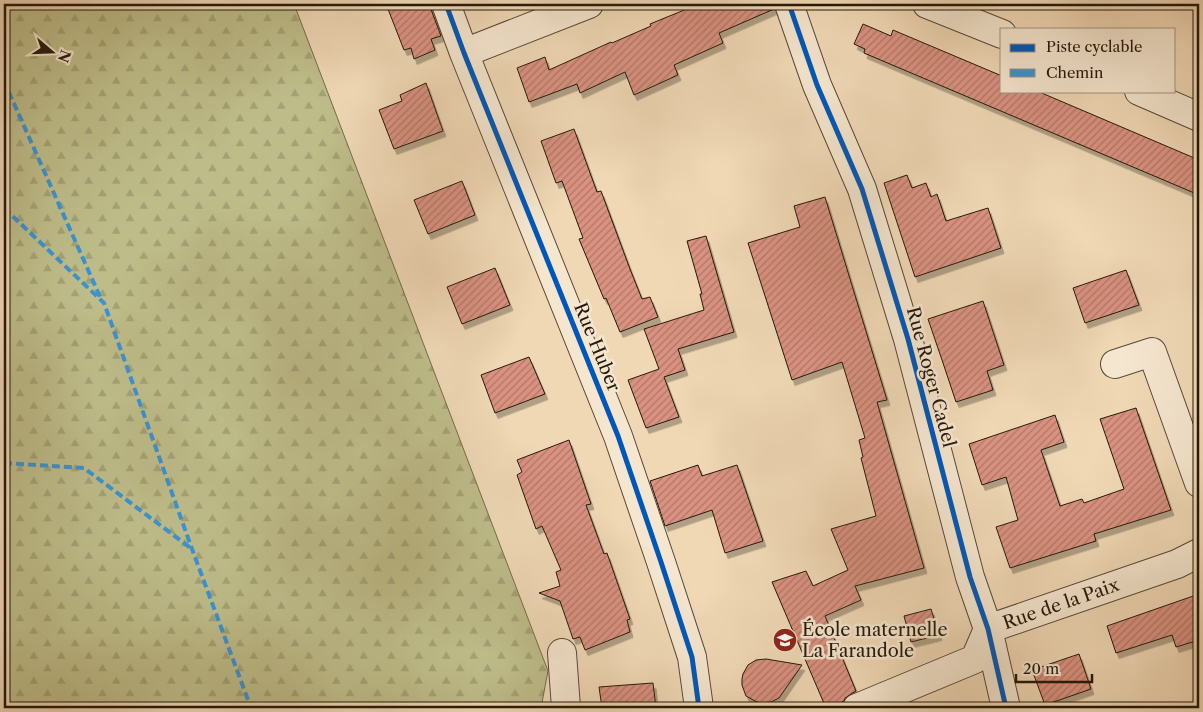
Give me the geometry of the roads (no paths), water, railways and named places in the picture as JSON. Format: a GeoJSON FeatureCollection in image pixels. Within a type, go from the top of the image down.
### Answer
{"type":"FeatureCollection","features":[{"type":"Feature","properties":{"kind":"street","name":"Rue Huber"},"geometry":{"type":"LineString","coordinates":[[446,4],[618,436],[692,657],[698,708]]}},
{"type":"Feature","properties":{"kind":"street"},"geometry":{"type":"LineString","coordinates":[[464,53],[588,4]]}},
{"type":"Feature","properties":{"kind":"street","name":"Rue Roger Cadel"},"geometry":{"type":"LineString","coordinates":[[789,4],[816,85],[862,189],[908,338],[970,577],[988,629],[1006,708]]}},
{"type":"Feature","properties":{"kind":"street"},"geometry":{"type":"LineString","coordinates":[[927,4],[1000,33]]}},
{"type":"Feature","properties":{"kind":"street"},"geometry":{"type":"LineString","coordinates":[[1141,92],[1199,117]]}},
{"type":"Feature","properties":{"kind":"street"},"geometry":{"type":"LineString","coordinates":[[1115,364],[1152,352],[1199,483]]}},
{"type":"Feature","properties":{"kind":"street","name":"Rue de la Paix"},"geometry":{"type":"LineString","coordinates":[[857,708],[975,659],[988,629],[1177,564],[1199,553]]}},
{"type":"Feature","properties":{"kind":"street"},"geometry":{"type":"LineString","coordinates":[[562,653],[566,708]]}},
{"type":"Feature","properties":{"kind":"place","name":"École maternelle La Farandole"},"geometry":{"type":"Point","coordinates":[785,640]}}]}
